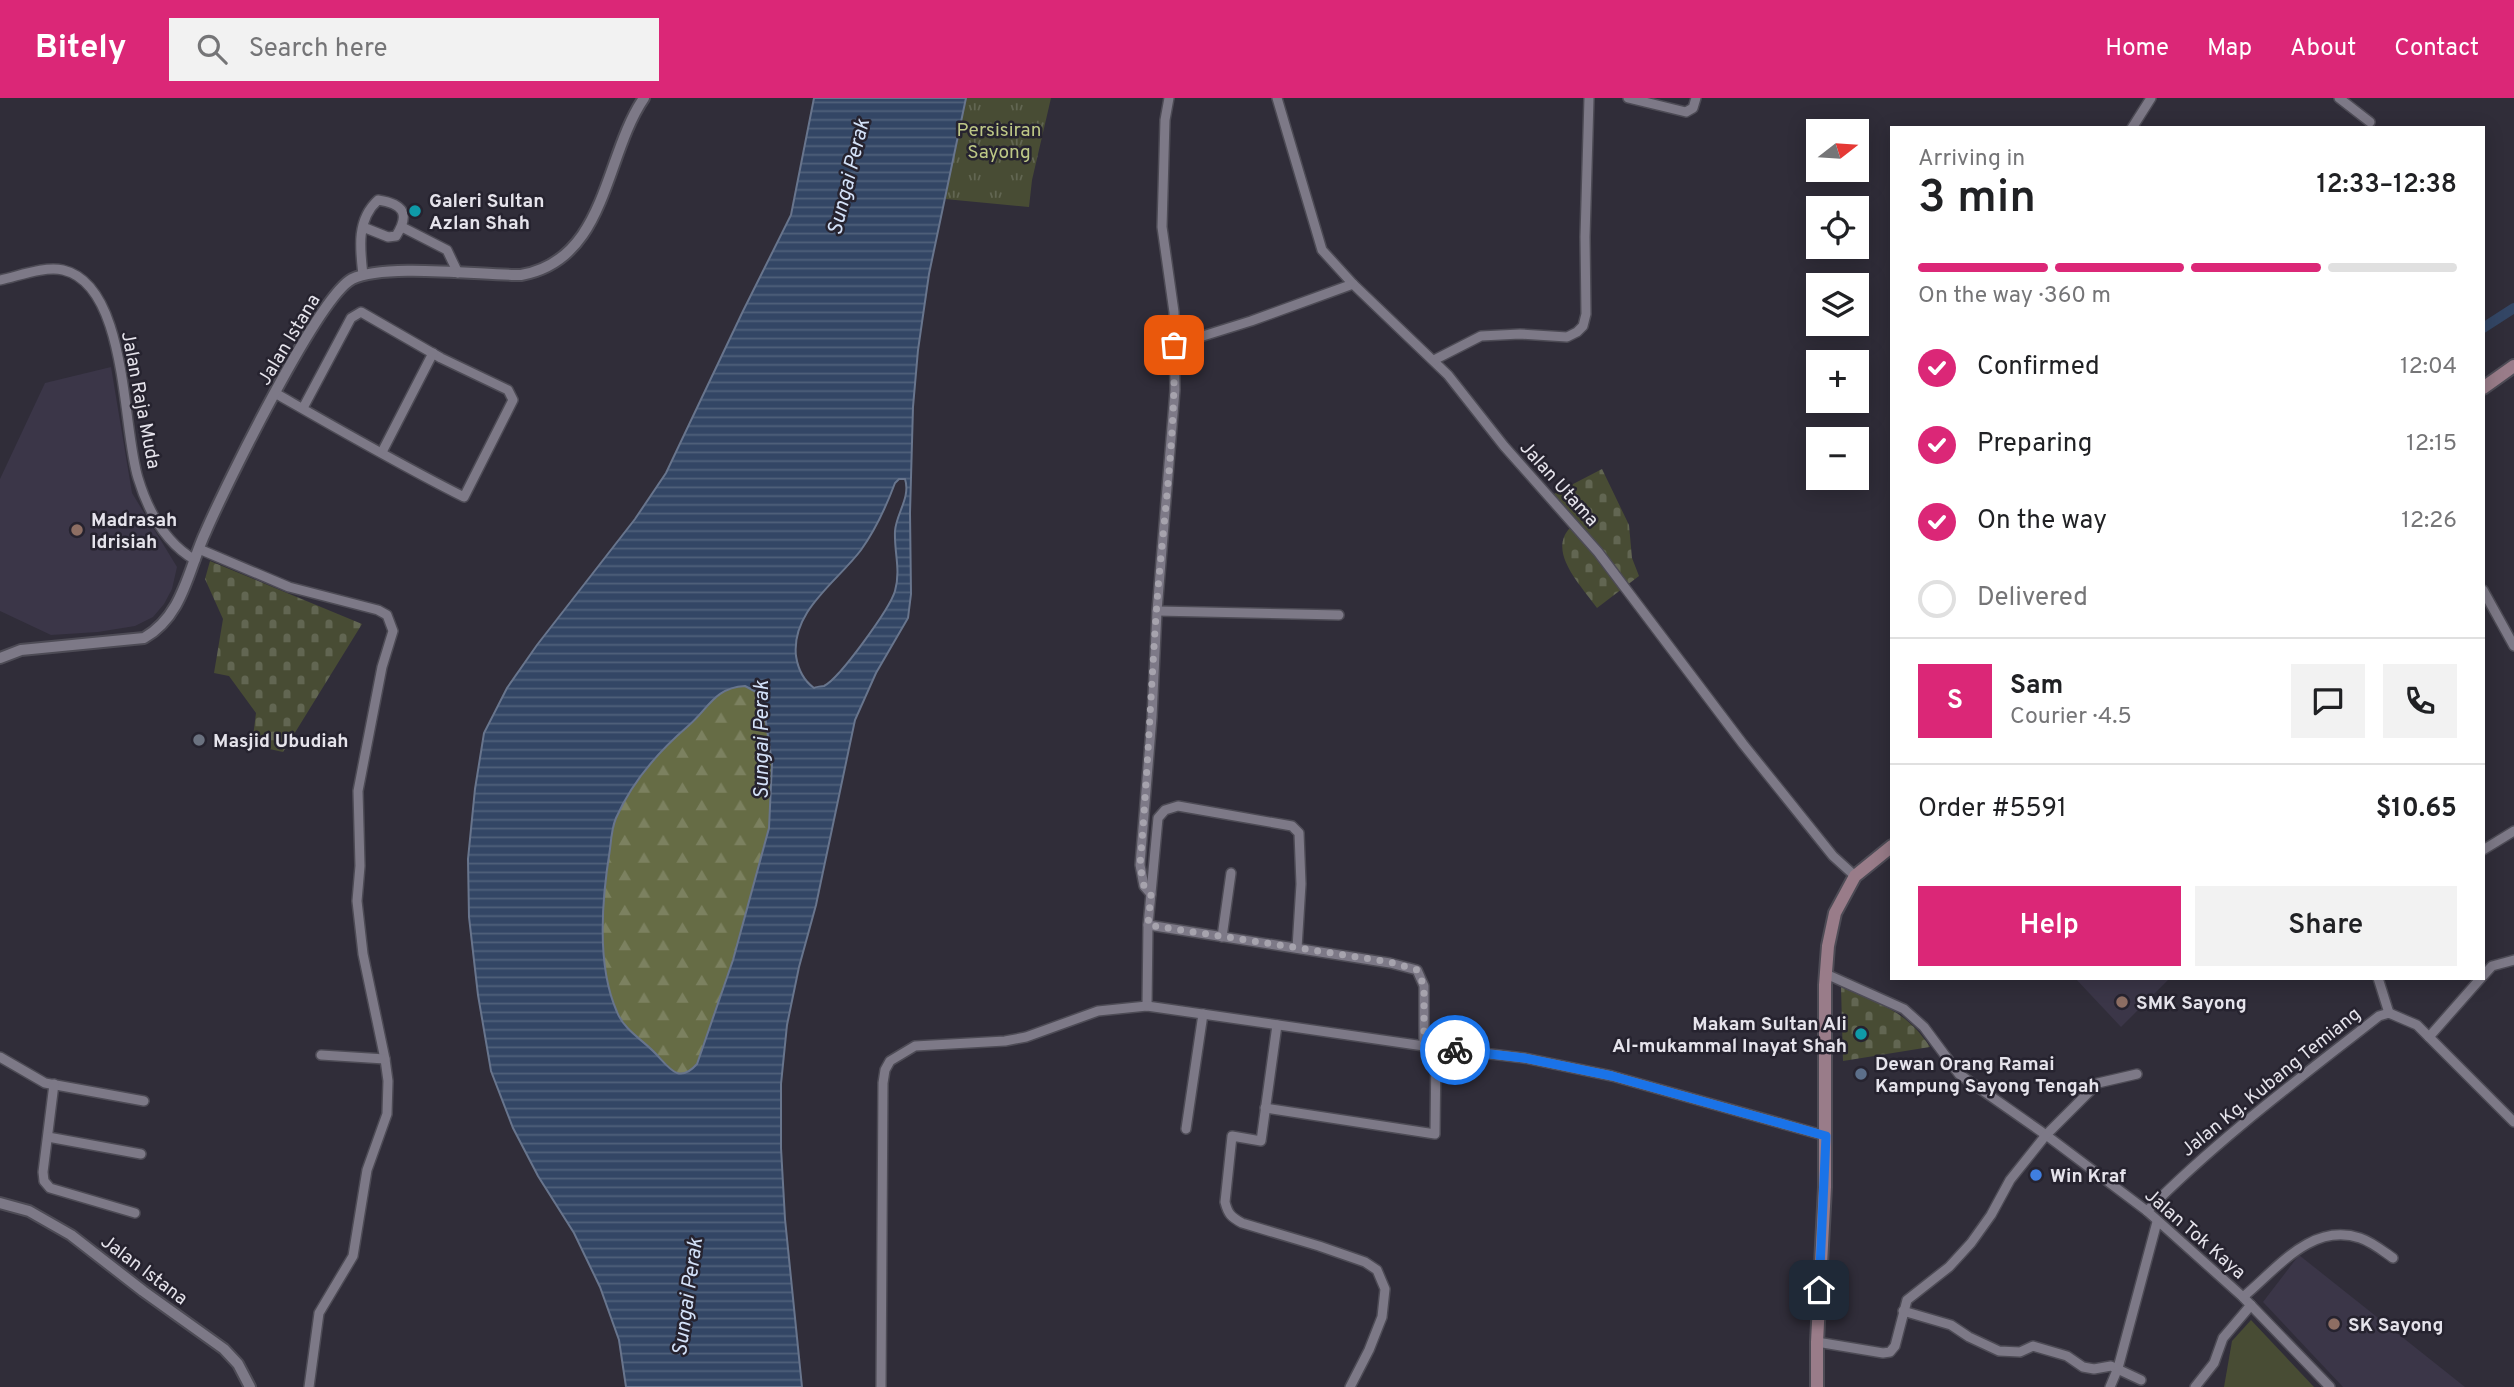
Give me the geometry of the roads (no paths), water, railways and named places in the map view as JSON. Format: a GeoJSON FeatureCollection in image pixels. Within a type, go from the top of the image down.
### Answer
{"type":"FeatureCollection","features":[{"type":"Feature","properties":{"kind":"main road"},"geometry":{"type":"LineString","coordinates":[[2485,387],[2514,366]]}},
{"type":"Feature","properties":{"kind":"main road"},"geometry":{"type":"LineString","coordinates":[[1817,1387],[1816,1342],[1825,1186],[1828,946],[1835,913],[1855,876],[1890,848]]}},
{"type":"Feature","properties":{"kind":"street","name":"Jalan Istana"},"geometry":{"type":"LineString","coordinates":[[0,658],[21,650],[144,638],[159,630],[168,619],[188,581],[230,480],[275,393],[311,330],[339,289],[353,278],[387,271],[521,275],[535,273],[560,260],[572,249],[596,211],[643,98]]}},
{"type":"Feature","properties":{"kind":"street"},"geometry":{"type":"LineString","coordinates":[[1151,894],[1144,886],[1140,865],[1175,390],[1172,299],[1162,227],[1165,120],[1169,98]]}},
{"type":"Feature","properties":{"kind":"street","name":"Jalan Utama"},"geometry":{"type":"LineString","coordinates":[[1277,98],[1322,250],[1353,284],[1434,360],[1504,446],[1598,552],[1743,744],[1833,856],[1855,876]]}},
{"type":"Feature","properties":{"kind":"street"},"geometry":{"type":"LineString","coordinates":[[1434,360],[1481,336],[1520,334],[1567,337],[1583,326],[1586,314],[1589,98]]}},
{"type":"Feature","properties":{"kind":"street"},"geometry":{"type":"LineString","coordinates":[[1628,98],[1686,112],[1693,108],[1696,98]]}},
{"type":"Feature","properties":{"kind":"street"},"geometry":{"type":"LineString","coordinates":[[2133,126],[2151,98]]}},
{"type":"Feature","properties":{"kind":"street"},"geometry":{"type":"LineString","coordinates":[[2339,98],[2370,122]]}},
{"type":"Feature","properties":{"kind":"street"},"geometry":{"type":"LineString","coordinates":[[363,227],[388,237],[396,236],[405,215],[401,208],[387,201],[378,200],[372,206],[363,227],[359,239],[363,275]]}},
{"type":"Feature","properties":{"kind":"street"},"geometry":{"type":"LineString","coordinates":[[402,227],[447,250],[458,273]]}},
{"type":"Feature","properties":{"kind":"street","name":"Jalan Raja Muda"},"geometry":{"type":"LineString","coordinates":[[0,280],[51,269],[63,270],[76,274],[94,292],[103,306],[115,340],[137,476],[147,501],[178,550],[197,554],[289,587],[378,610],[387,615],[392,623],[393,631],[382,667],[358,791],[360,866],[357,901],[363,954],[385,1059]]}},
{"type":"Feature","properties":{"kind":"street"},"geometry":{"type":"LineString","coordinates":[[1174,345],[1251,321],[1353,284]]}},
{"type":"Feature","properties":{"kind":"street"},"geometry":{"type":"LineString","coordinates":[[275,393],[464,497],[513,400],[508,390],[433,353],[361,312],[351,318],[303,408]]}},
{"type":"Feature","properties":{"kind":"street"},"geometry":{"type":"LineString","coordinates":[[382,453],[433,353]]}},
{"type":"Feature","properties":{"kind":"street"},"geometry":{"type":"LineString","coordinates":[[2485,594],[2514,646]]}},
{"type":"Feature","properties":{"kind":"street"},"geometry":{"type":"LineString","coordinates":[[1157,611],[1339,615]]}},
{"type":"Feature","properties":{"kind":"street"},"geometry":{"type":"LineString","coordinates":[[1147,1006],[1148,925],[1158,818],[1166,810],[1178,806],[1292,826],[1299,833],[1301,845],[1297,948]]}},
{"type":"Feature","properties":{"kind":"street"},"geometry":{"type":"LineString","coordinates":[[2485,849],[2514,831]]}},
{"type":"Feature","properties":{"kind":"street"},"geometry":{"type":"LineString","coordinates":[[1222,937],[1231,873]]}},
{"type":"Feature","properties":{"kind":"street"},"geometry":{"type":"LineString","coordinates":[[1148,925],[1390,962],[1417,970],[1424,986],[1424,1046]]}},
{"type":"Feature","properties":{"kind":"street"},"geometry":{"type":"LineString","coordinates":[[2485,973],[2492,965],[2514,960]]}},
{"type":"Feature","properties":{"kind":"street","name":"Jalan Tok Kaya"},"geometry":{"type":"LineString","coordinates":[[1826,974],[1904,1009],[1924,1027],[1959,1074],[2147,1211],[2243,1297],[2330,1387]]}},
{"type":"Feature","properties":{"kind":"street"},"geometry":{"type":"LineString","coordinates":[[2379,980],[2389,1013]]}},
{"type":"Feature","properties":{"kind":"street"},"geometry":{"type":"LineString","coordinates":[[2429,1037],[2479,980]]}},
{"type":"Feature","properties":{"kind":"street"},"geometry":{"type":"LineString","coordinates":[[881,1387],[884,1070],[890,1060],[915,1046],[1005,1041],[1026,1037],[1098,1011],[1147,1006],[1436,1048],[1524,1058],[1612,1076],[1826,1136]]}},
{"type":"Feature","properties":{"kind":"street","name":"Jalan Kg. Kubang Temiang"},"geometry":{"type":"LineString","coordinates":[[2147,1211],[2184,1173],[2261,1109],[2379,1016],[2389,1013],[2417,1025],[2514,1122]]}},
{"type":"Feature","properties":{"kind":"street"},"geometry":{"type":"LineString","coordinates":[[1186,1129],[1203,1014]]}},
{"type":"Feature","properties":{"kind":"street"},"geometry":{"type":"LineString","coordinates":[[1277,1025],[1261,1141],[1232,1136],[1225,1202],[1227,1212],[1231,1218],[1242,1223],[1365,1262],[1377,1270],[1385,1289],[1382,1317],[1350,1387]]}},
{"type":"Feature","properties":{"kind":"street"},"geometry":{"type":"LineString","coordinates":[[1265,1108],[1435,1134],[1436,1048]]}},
{"type":"Feature","properties":{"kind":"street"},"geometry":{"type":"LineString","coordinates":[[309,1387],[319,1313],[353,1256],[367,1170],[387,1114],[388,1081],[385,1059],[321,1055]]}},
{"type":"Feature","properties":{"kind":"street"},"geometry":{"type":"LineString","coordinates":[[0,1057],[45,1083],[144,1101]]}},
{"type":"Feature","properties":{"kind":"street"},"geometry":{"type":"LineString","coordinates":[[1816,1342],[1890,1352],[1895,1346],[1907,1300],[1949,1267],[1971,1243],[1991,1215],[2010,1180],[2046,1135],[2098,1083],[2137,1074]]}},
{"type":"Feature","properties":{"kind":"street"},"geometry":{"type":"LineString","coordinates":[[54,1084],[44,1181],[50,1188],[135,1213]]}},
{"type":"Feature","properties":{"kind":"street"},"geometry":{"type":"LineString","coordinates":[[48,1137],[141,1154]]}},
{"type":"Feature","properties":{"kind":"street","name":"Jalan Istana"},"geometry":{"type":"LineString","coordinates":[[0,1203],[29,1211],[51,1221],[71,1235],[224,1349],[238,1364],[250,1387]]}},
{"type":"Feature","properties":{"kind":"street"},"geometry":{"type":"LineString","coordinates":[[2110,1387],[2118,1368],[2157,1222]]}},
{"type":"Feature","properties":{"kind":"street"},"geometry":{"type":"LineString","coordinates":[[2243,1297],[2290,1256],[2322,1236],[2345,1234],[2363,1239],[2393,1258]]}},
{"type":"Feature","properties":{"kind":"street"},"geometry":{"type":"LineString","coordinates":[[2195,1387],[2214,1363],[2223,1338],[2251,1305]]}},
{"type":"Feature","properties":{"kind":"street"},"geometry":{"type":"LineString","coordinates":[[1903,1311],[1951,1325],[1999,1351],[2020,1352],[2033,1346],[2067,1356],[2083,1367],[2094,1369],[2111,1366],[2141,1380]]}},
{"type":"Feature","properties":{"kind":"water","name":"Sungai Perak"},"geometry":{"type":"Polygon","coordinates":[[[814,98],[966,98],[929,274],[918,350],[913,407],[911,594],[908,618],[876,673],[855,720],[816,905],[787,1025],[781,1084],[781,1148],[785,1219],[802,1387],[626,1387],[619,1340],[600,1287],[574,1233],[538,1176],[513,1128],[491,1071],[478,995],[469,917],[468,859],[475,789],[484,733],[507,688],[635,519],[666,473],[791,215],[814,98]],[[899,479],[861,550],[818,598],[801,625],[796,640],[797,661],[804,678],[814,688],[824,686],[852,657],[875,626],[895,591],[895,531],[906,492],[905,479],[899,479]],[[745,686],[718,695],[656,757],[630,792],[616,818],[612,833],[603,910],[603,953],[610,994],[624,1024],[670,1069],[680,1074],[691,1070],[697,1064],[733,960],[769,828],[772,763],[765,716],[758,693],[745,686]]]}},
{"type":"Feature","properties":{"kind":"waterway"},"geometry":{"type":"LineString","coordinates":[[2485,327],[2514,308]]}},
{"type":"Feature","properties":{"kind":"place","name":"Galeri Sultan Azlan Shah"},"geometry":{"type":"Point","coordinates":[415,211]}},
{"type":"Feature","properties":{"kind":"place","name":"Madrasah Idrisiah"},"geometry":{"type":"Point","coordinates":[77,530]}},
{"type":"Feature","properties":{"kind":"place","name":"Masjid Ubudiah"},"geometry":{"type":"Point","coordinates":[199,740]}},
{"type":"Feature","properties":{"kind":"place","name":"SMK Sayong"},"geometry":{"type":"Point","coordinates":[2122,1002]}},
{"type":"Feature","properties":{"kind":"place","name":"Makam Sultan Ali Al-mukammal Inayat Shah"},"geometry":{"type":"Point","coordinates":[1861,1034]}},
{"type":"Feature","properties":{"kind":"place","name":"Dewan Orang Ramai Kampung Sayong Tengah"},"geometry":{"type":"Point","coordinates":[1861,1074]}},
{"type":"Feature","properties":{"kind":"place","name":"Win Kraf"},"geometry":{"type":"Point","coordinates":[2036,1175]}},
{"type":"Feature","properties":{"kind":"place","name":"SK Sayong"},"geometry":{"type":"Point","coordinates":[2334,1324]}},
{"type":"Feature","properties":{"kind":"park label","name":"Persisiran Sayong"},"geometry":{"type":"Point","coordinates":[999,140]}}]}
